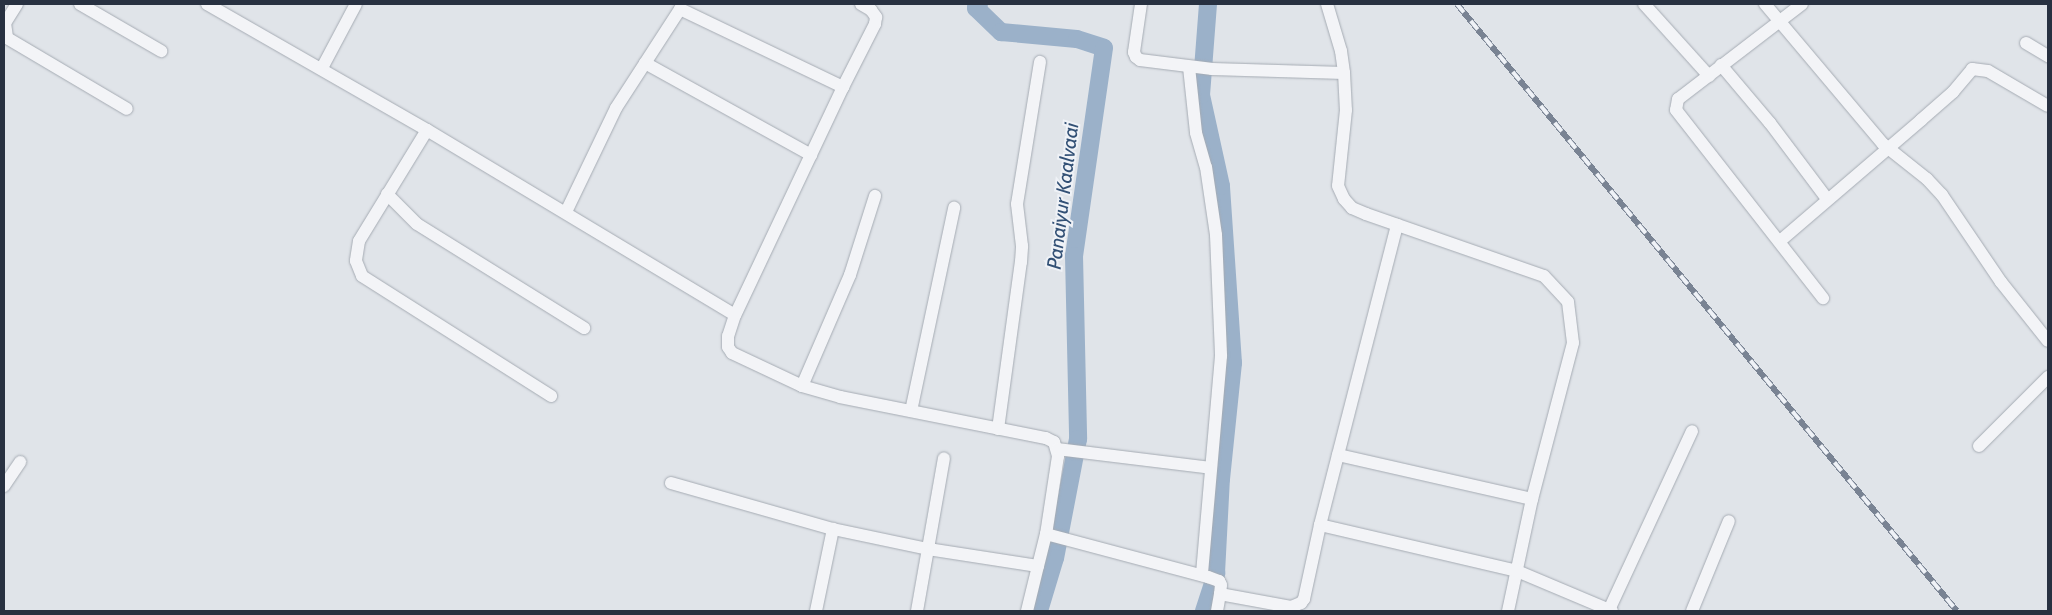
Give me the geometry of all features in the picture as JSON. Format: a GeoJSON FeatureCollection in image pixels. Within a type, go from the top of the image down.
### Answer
{"type":"FeatureCollection","features":[{"type":"Feature","properties":{"kind":"street"},"geometry":{"type":"LineString","coordinates":[[17,4],[5,23],[7,38],[127,109]]}},
{"type":"Feature","properties":{"kind":"street"},"geometry":{"type":"LineString","coordinates":[[80,4],[161,51]]}},
{"type":"Feature","properties":{"kind":"street"},"geometry":{"type":"LineString","coordinates":[[207,4],[322,68],[566,212],[735,315]]}},
{"type":"Feature","properties":{"kind":"street"},"geometry":{"type":"LineString","coordinates":[[322,68],[356,4]]}},
{"type":"Feature","properties":{"kind":"street"},"geometry":{"type":"LineString","coordinates":[[860,4],[876,16],[875,24],[843,86],[735,315],[728,336],[728,347],[732,353],[802,386],[840,397],[1046,438],[1054,442],[1062,450],[1211,468]]}},
{"type":"Feature","properties":{"kind":"street"},"geometry":{"type":"LineString","coordinates":[[1140,4],[1136,57],[1140,60],[1212,69],[1344,73]]}},
{"type":"Feature","properties":{"kind":"street"},"geometry":{"type":"LineString","coordinates":[[1327,4],[1341,51],[1344,73],[1346,110],[1338,186],[1344,200],[1352,208],[1544,276],[1568,302],[1573,343],[1532,499],[1508,611]]}},
{"type":"Feature","properties":{"kind":"street"},"geometry":{"type":"LineString","coordinates":[[1644,4],[1709,76]]}},
{"type":"Feature","properties":{"kind":"street"},"geometry":{"type":"LineString","coordinates":[[1765,4],[1889,149],[1927,179],[1942,195],[2000,282],[2048,341]]}},
{"type":"Feature","properties":{"kind":"street"},"geometry":{"type":"LineString","coordinates":[[1802,4],[1678,100],[1676,110],[1678,115],[1780,241],[1823,298]]}},
{"type":"Feature","properties":{"kind":"street"},"geometry":{"type":"LineString","coordinates":[[566,212],[616,108],[682,7],[843,86]]}},
{"type":"Feature","properties":{"kind":"street"},"geometry":{"type":"LineString","coordinates":[[2026,43],[2048,56]]}},
{"type":"Feature","properties":{"kind":"street"},"geometry":{"type":"LineString","coordinates":[[998,429],[1021,262],[1022,246],[1017,204],[1040,62]]}},
{"type":"Feature","properties":{"kind":"street"},"geometry":{"type":"LineString","coordinates":[[645,63],[811,155]]}},
{"type":"Feature","properties":{"kind":"street"},"geometry":{"type":"LineString","coordinates":[[1721,66],[1770,123],[1828,199]]}},
{"type":"Feature","properties":{"kind":"street"},"geometry":{"type":"LineString","coordinates":[[1191,67],[1196,133],[1206,167],[1216,235],[1221,356],[1211,468],[1212,582],[1217,611]]}},
{"type":"Feature","properties":{"kind":"street"},"geometry":{"type":"LineString","coordinates":[[1780,241],[1889,149],[1953,92],[1972,70],[1988,71],[2048,106]]}},
{"type":"Feature","properties":{"kind":"street"},"geometry":{"type":"LineString","coordinates":[[427,130],[359,240],[356,261],[362,276],[551,396]]}},
{"type":"Feature","properties":{"kind":"street"},"geometry":{"type":"LineString","coordinates":[[387,194],[417,224],[584,328]]}},
{"type":"Feature","properties":{"kind":"street"},"geometry":{"type":"LineString","coordinates":[[802,386],[850,274],[875,196]]}},
{"type":"Feature","properties":{"kind":"street"},"geometry":{"type":"LineString","coordinates":[[911,411],[954,208]]}},
{"type":"Feature","properties":{"kind":"street"},"geometry":{"type":"LineString","coordinates":[[1050,535],[1291,607],[1301,603],[1397,225]]}},
{"type":"Feature","properties":{"kind":"street"},"geometry":{"type":"LineString","coordinates":[[1979,446],[2048,377]]}},
{"type":"Feature","properties":{"kind":"street"},"geometry":{"type":"LineString","coordinates":[[1320,525],[1517,572],[1611,611],[1692,430]]}},
{"type":"Feature","properties":{"kind":"street"},"geometry":{"type":"LineString","coordinates":[[1027,611],[1038,566],[1050,535],[1062,450]]}},
{"type":"Feature","properties":{"kind":"street"},"geometry":{"type":"LineString","coordinates":[[1338,454],[1532,499]]}},
{"type":"Feature","properties":{"kind":"street"},"geometry":{"type":"LineString","coordinates":[[917,611],[944,458]]}},
{"type":"Feature","properties":{"kind":"street"},"geometry":{"type":"LineString","coordinates":[[4,486],[20,462]]}},
{"type":"Feature","properties":{"kind":"street"},"geometry":{"type":"LineString","coordinates":[[671,483],[833,529],[928,549],[1038,566]]}},
{"type":"Feature","properties":{"kind":"street"},"geometry":{"type":"LineString","coordinates":[[1692,611],[1729,521]]}},
{"type":"Feature","properties":{"kind":"street"},"geometry":{"type":"LineString","coordinates":[[816,611],[833,529]]}},
{"type":"Feature","properties":{"kind":"waterway","name":"Panaiyur Kaalvaai"},"geometry":{"type":"LineString","coordinates":[[979,4],[976,8],[1001,32],[1077,39],[1104,48],[1074,256],[1078,439],[1055,558],[1039,611]]}},
{"type":"Feature","properties":{"kind":"waterway"},"geometry":{"type":"LineString","coordinates":[[1204,611],[1216,573],[1221,479],[1233,363],[1221,186],[1201,95],[1208,4]]}},
{"type":"Feature","properties":{"kind":"railway"},"geometry":{"type":"LineString","coordinates":[[1457,4],[1957,611]]}}]}
